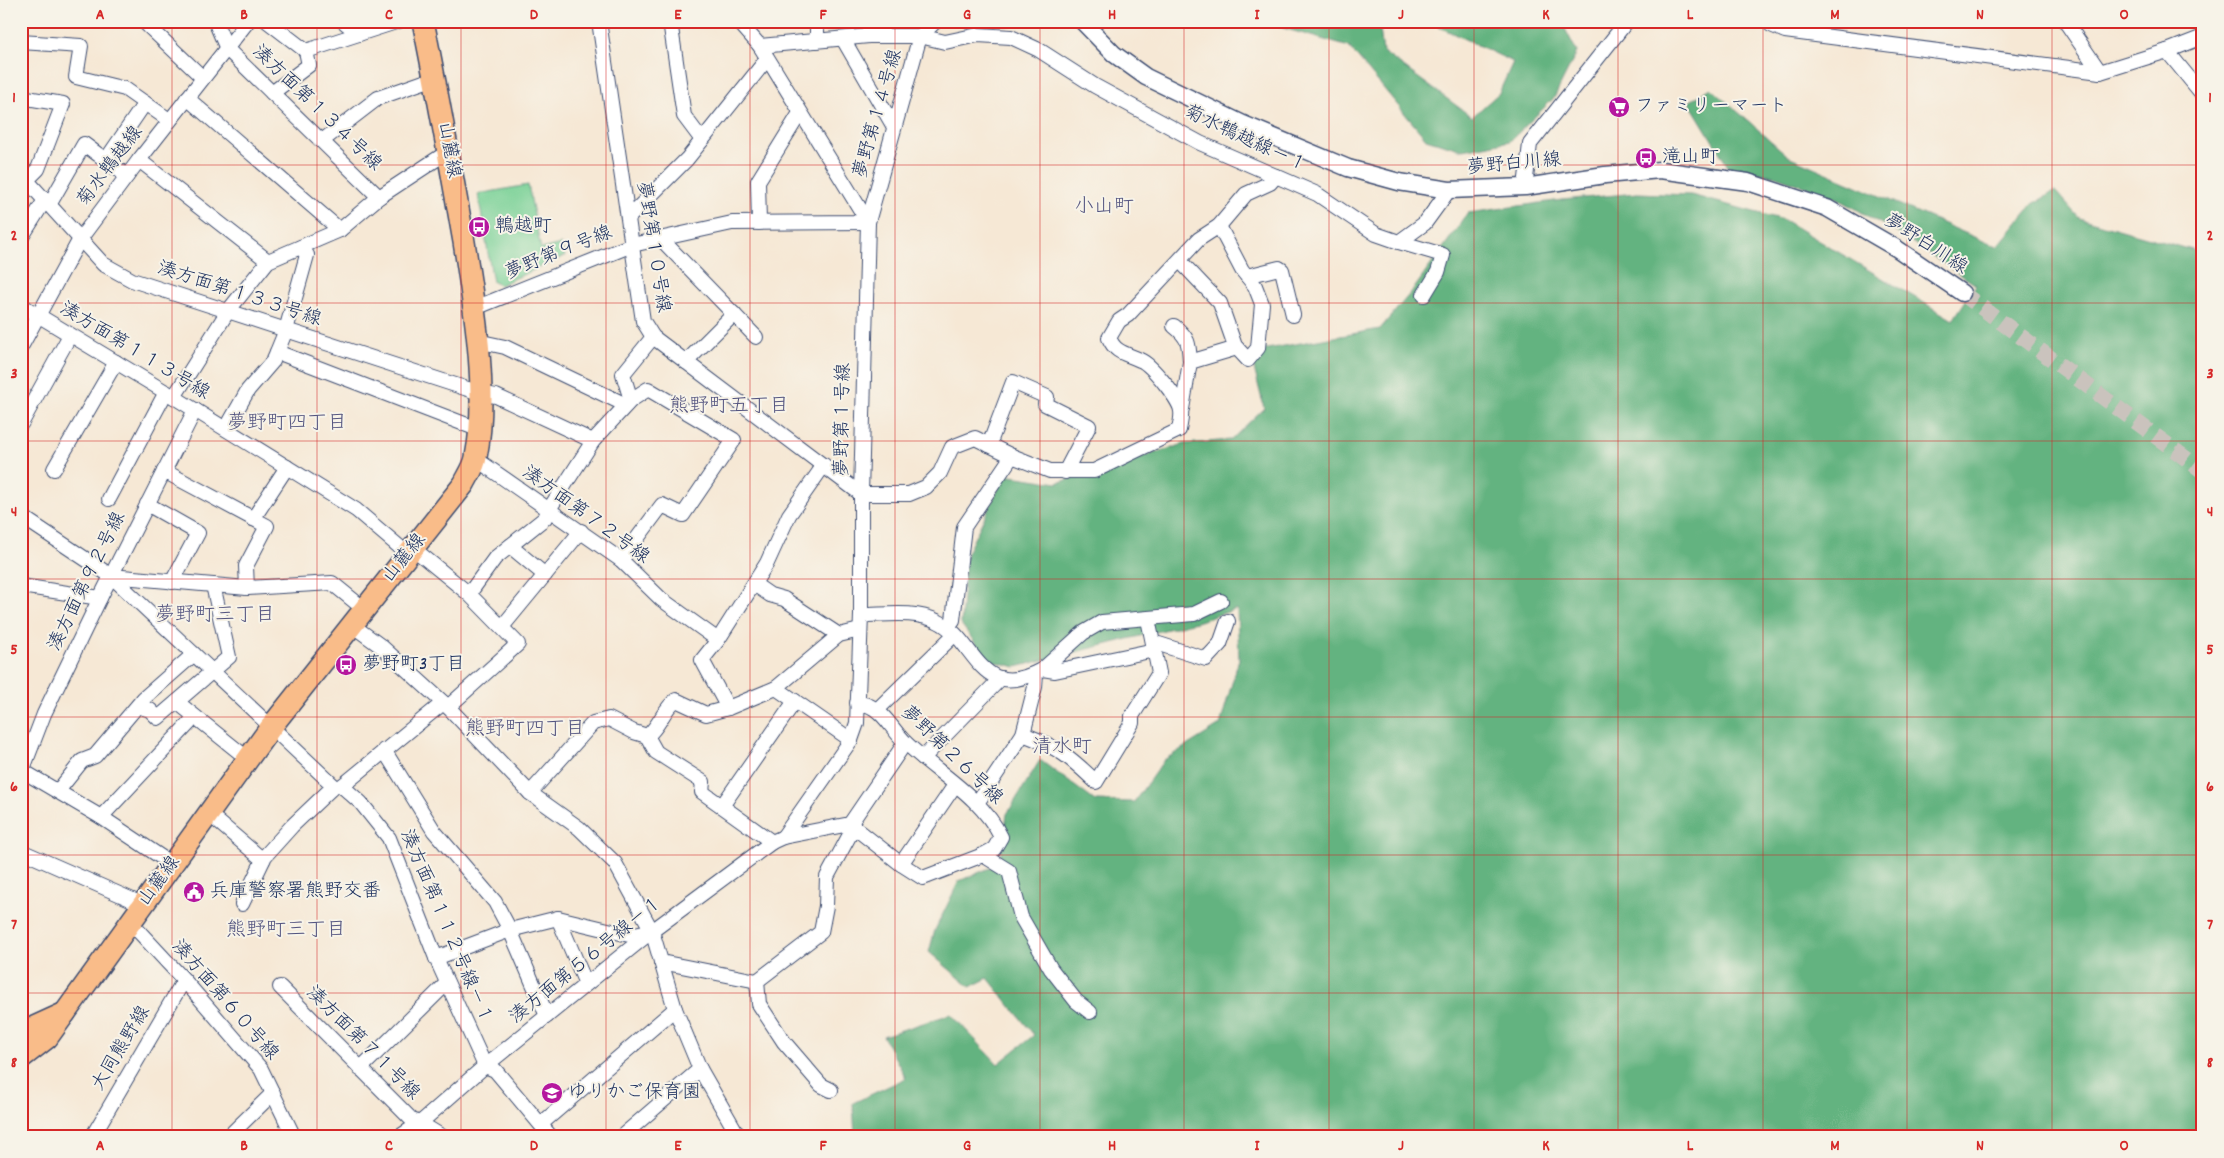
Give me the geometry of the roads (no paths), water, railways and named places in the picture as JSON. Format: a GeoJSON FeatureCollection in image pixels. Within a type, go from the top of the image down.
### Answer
{"type":"FeatureCollection","features":[{"type":"Feature","properties":{"kind":"main road","name":"山麓線"},"geometry":{"type":"LineString","coordinates":[[21,1058],[48,1038],[271,727],[464,484],[476,459],[480,430],[480,393],[475,308],[449,151],[423,21]]}},
{"type":"Feature","properties":{"kind":"main road"},"geometry":{"type":"LineString","coordinates":[[21,1029],[30,1029],[66,1013]]}},
{"type":"Feature","properties":{"kind":"street"},"geometry":{"type":"LineString","coordinates":[[143,21],[204,78]]}},
{"type":"Feature","properties":{"kind":"street","name":"湊方面第１３４号線"},"geometry":{"type":"LineString","coordinates":[[215,21],[227,49],[379,197]]}},
{"type":"Feature","properties":{"kind":"street","name":"菊水鵯越線"},"geometry":{"type":"LineString","coordinates":[[21,347],[80,239],[248,21]]}},
{"type":"Feature","properties":{"kind":"street"},"geometry":{"type":"LineString","coordinates":[[266,21],[306,52],[309,65],[272,93]]}},
{"type":"Feature","properties":{"kind":"street"},"geometry":{"type":"LineString","coordinates":[[343,21],[359,34]]}},
{"type":"Feature","properties":{"kind":"street"},"geometry":{"type":"LineString","coordinates":[[306,52],[399,21]]}},
{"type":"Feature","properties":{"kind":"street","name":"夢野第１０号線"},"geometry":{"type":"LineString","coordinates":[[599,21],[643,321],[653,337],[861,494]]}},
{"type":"Feature","properties":{"kind":"street"},"geometry":{"type":"LineString","coordinates":[[670,21],[684,116],[702,140]]}},
{"type":"Feature","properties":{"kind":"street"},"geometry":{"type":"LineString","coordinates":[[738,21],[760,46],[868,222]]}},
{"type":"Feature","properties":{"kind":"street"},"geometry":{"type":"LineString","coordinates":[[817,21],[817,41]]}},
{"type":"Feature","properties":{"kind":"street"},"geometry":{"type":"LineString","coordinates":[[870,21],[870,36]]}},
{"type":"Feature","properties":{"kind":"street","name":"夢野第１４号線"},"geometry":{"type":"LineString","coordinates":[[868,222],[920,36],[936,21]]}},
{"type":"Feature","properties":{"kind":"street","name":"夢野白川線"},"geometry":{"type":"LineString","coordinates":[[1082,21],[1114,54],[1146,77],[1243,124],[1348,168],[1399,182],[1449,190],[1525,188],[1605,175],[1660,170],[1748,182],[1827,208],[1896,248],[1962,293]]}},
{"type":"Feature","properties":{"kind":"street"},"geometry":{"type":"LineString","coordinates":[[1525,188],[1530,144],[1627,21]]}},
{"type":"Feature","properties":{"kind":"street"},"geometry":{"type":"LineString","coordinates":[[1769,21],[1785,31],[2100,72],[2167,51],[2203,37]]}},
{"type":"Feature","properties":{"kind":"street"},"geometry":{"type":"LineString","coordinates":[[2065,21],[2100,72]]}},
{"type":"Feature","properties":{"kind":"street"},"geometry":{"type":"LineString","coordinates":[[760,46],[870,36],[920,36]]}},
{"type":"Feature","properties":{"kind":"street","name":"菊水鵯越線ー１"},"geometry":{"type":"LineString","coordinates":[[920,36],[945,42],[978,36],[1011,37],[1039,50],[1095,86],[1200,143],[1317,194],[1376,234],[1443,255],[1438,272],[1424,295]]}},
{"type":"Feature","properties":{"kind":"street"},"geometry":{"type":"LineString","coordinates":[[843,39],[894,127]]}},
{"type":"Feature","properties":{"kind":"street"},"geometry":{"type":"LineString","coordinates":[[21,42],[81,46],[76,77],[125,89],[170,120]]}},
{"type":"Feature","properties":{"kind":"street"},"geometry":{"type":"LineString","coordinates":[[2167,51],[2203,95]]}},
{"type":"Feature","properties":{"kind":"street"},"geometry":{"type":"LineString","coordinates":[[628,217],[687,159],[767,59]]}},
{"type":"Feature","properties":{"kind":"street"},"geometry":{"type":"LineString","coordinates":[[322,141],[378,98],[434,78]]}},
{"type":"Feature","properties":{"kind":"street"},"geometry":{"type":"LineString","coordinates":[[21,97],[64,104],[38,169],[24,177]]}},
{"type":"Feature","properties":{"kind":"street"},"geometry":{"type":"LineString","coordinates":[[187,98],[340,230]]}},
{"type":"Feature","properties":{"kind":"street"},"geometry":{"type":"LineString","coordinates":[[106,160],[145,103]]}},
{"type":"Feature","properties":{"kind":"street"},"geometry":{"type":"LineString","coordinates":[[759,223],[758,181],[800,113]]}},
{"type":"Feature","properties":{"kind":"street"},"geometry":{"type":"LineString","coordinates":[[21,238],[47,202],[84,144],[127,176]]}},
{"type":"Feature","properties":{"kind":"street"},"geometry":{"type":"LineString","coordinates":[[110,499],[170,394],[228,311],[268,261],[340,230],[379,197],[449,151]]}},
{"type":"Feature","properties":{"kind":"street"},"geometry":{"type":"LineString","coordinates":[[139,160],[268,261]]}},
{"type":"Feature","properties":{"kind":"street"},"geometry":{"type":"LineString","coordinates":[[1182,409],[1159,375],[1141,360],[1120,353],[1113,347],[1110,338],[1119,321],[1128,315],[1199,240],[1219,226],[1246,194],[1270,183],[1276,176]]}},
{"type":"Feature","properties":{"kind":"street","name":"湊方面第１３３号線"},"geometry":{"type":"LineString","coordinates":[[24,177],[103,264],[132,280],[480,393],[496,396],[593,441]]}},
{"type":"Feature","properties":{"kind":"street"},"geometry":{"type":"LineString","coordinates":[[1399,242],[1425,223],[1449,190]]}},
{"type":"Feature","properties":{"kind":"street","name":"夢野第９号線"},"geometry":{"type":"LineString","coordinates":[[475,308],[632,245],[732,224],[868,222]]}},
{"type":"Feature","properties":{"kind":"street","name":"夢野第１号線"},"geometry":{"type":"LineString","coordinates":[[778,839],[851,740],[857,723],[861,615],[861,494],[868,222]]}},
{"type":"Feature","properties":{"kind":"street"},"geometry":{"type":"LineString","coordinates":[[1180,261],[1220,303],[1236,348],[1248,360],[1258,348],[1262,304],[1254,286],[1219,226]]}},
{"type":"Feature","properties":{"kind":"street"},"geometry":{"type":"LineString","coordinates":[[662,240],[756,337]]}},
{"type":"Feature","properties":{"kind":"street"},"geometry":{"type":"LineString","coordinates":[[226,429],[248,390],[273,361],[277,352],[286,330],[307,256],[302,246]]}},
{"type":"Feature","properties":{"kind":"street"},"geometry":{"type":"LineString","coordinates":[[1247,276],[1279,268],[1282,270],[1293,315]]}},
{"type":"Feature","properties":{"kind":"street","name":"湊方面第１１３号線"},"geometry":{"type":"LineString","coordinates":[[21,306],[170,394],[356,510],[468,594],[518,644],[445,705]]}},
{"type":"Feature","properties":{"kind":"street"},"geometry":{"type":"LineString","coordinates":[[686,362],[734,314]]}},
{"type":"Feature","properties":{"kind":"street"},"geometry":{"type":"LineString","coordinates":[[861,494],[909,494],[926,487],[940,473],[952,447],[975,438],[1012,456],[1050,470],[1065,472],[1094,471],[1179,430],[1190,362],[1189,347],[1185,335],[1174,326]]}},
{"type":"Feature","properties":{"kind":"street"},"geometry":{"type":"LineString","coordinates":[[21,424],[70,335]]}},
{"type":"Feature","properties":{"kind":"street"},"geometry":{"type":"LineString","coordinates":[[628,403],[623,374],[653,337]]}},
{"type":"Feature","properties":{"kind":"street"},"geometry":{"type":"LineString","coordinates":[[477,341],[505,347],[628,403]]}},
{"type":"Feature","properties":{"kind":"street"},"geometry":{"type":"LineString","coordinates":[[1190,362],[1236,348]]}},
{"type":"Feature","properties":{"kind":"street"},"geometry":{"type":"LineString","coordinates":[[277,352],[480,430]]}},
{"type":"Feature","properties":{"kind":"street"},"geometry":{"type":"LineString","coordinates":[[54,469],[116,362]]}},
{"type":"Feature","properties":{"kind":"street"},"geometry":{"type":"LineString","coordinates":[[989,445],[1013,382],[1047,398],[1045,404],[1089,426],[1065,472]]}},
{"type":"Feature","properties":{"kind":"street"},"geometry":{"type":"LineString","coordinates":[[468,594],[495,558],[546,518],[548,510],[593,441],[628,403],[648,389],[734,440],[683,515],[662,505],[621,560]]}},
{"type":"Feature","properties":{"kind":"street","name":"湊方面第９２号線"},"geometry":{"type":"LineString","coordinates":[[22,771],[44,714],[195,410]]}},
{"type":"Feature","properties":{"kind":"street"},"geometry":{"type":"LineString","coordinates":[[877,710],[951,631],[964,527],[1012,456]]}},
{"type":"Feature","properties":{"kind":"street","name":"湊方面第７２号線"},"geometry":{"type":"LineString","coordinates":[[476,459],[621,560],[661,599],[718,640]]}},
{"type":"Feature","properties":{"kind":"street"},"geometry":{"type":"LineString","coordinates":[[728,708],[702,660],[718,640],[754,584],[767,563],[789,515],[824,466]]}},
{"type":"Feature","properties":{"kind":"street"},"geometry":{"type":"LineString","coordinates":[[254,519],[287,468]]}},
{"type":"Feature","properties":{"kind":"street"},"geometry":{"type":"LineString","coordinates":[[164,471],[267,526],[246,566],[246,588]]}},
{"type":"Feature","properties":{"kind":"street"},"geometry":{"type":"LineString","coordinates":[[147,504],[198,533],[172,582]]}},
{"type":"Feature","properties":{"kind":"street","name":"湊方面第１１２号線－１"},"geometry":{"type":"LineString","coordinates":[[21,516],[111,576],[271,727],[338,786],[361,803],[389,838],[436,958],[485,1066]]}},
{"type":"Feature","properties":{"kind":"street"},"geometry":{"type":"LineString","coordinates":[[502,627],[581,531]]}},
{"type":"Feature","properties":{"kind":"street"},"geometry":{"type":"LineString","coordinates":[[510,546],[545,575]]}},
{"type":"Feature","properties":{"kind":"street"},"geometry":{"type":"LineString","coordinates":[[111,576],[246,588],[332,583],[382,647],[445,705],[530,793],[580,828],[615,863],[652,931],[675,1009],[700,1069],[739,1137]]}},
{"type":"Feature","properties":{"kind":"street"},"geometry":{"type":"LineString","coordinates":[[754,584],[770,595],[784,599],[838,635]]}},
{"type":"Feature","properties":{"kind":"street"},"geometry":{"type":"LineString","coordinates":[[138,706],[150,710],[158,718],[229,657],[213,585]]}},
{"type":"Feature","properties":{"kind":"street"},"geometry":{"type":"LineString","coordinates":[[21,586],[100,598]]}},
{"type":"Feature","properties":{"kind":"street"},"geometry":{"type":"LineString","coordinates":[[978,803],[1023,734],[1040,671],[1083,633],[1102,622],[1194,614],[1221,601]]}},
{"type":"Feature","properties":{"kind":"street"},"geometry":{"type":"LineString","coordinates":[[861,615],[912,614],[936,620],[951,631],[981,667],[997,678],[1012,678],[1040,671],[1055,671],[1150,651],[1159,644],[1206,659],[1220,644],[1228,621]]}},
{"type":"Feature","properties":{"kind":"street"},"geometry":{"type":"LineString","coordinates":[[1023,734],[1052,745],[1069,756],[1096,782],[1132,724],[1132,716],[1159,673],[1148,619]]}},
{"type":"Feature","properties":{"kind":"street"},"geometry":{"type":"LineString","coordinates":[[647,736],[655,730],[671,704],[676,700],[706,714],[728,708],[776,688],[838,635],[860,630]]}},
{"type":"Feature","properties":{"kind":"street"},"geometry":{"type":"LineString","coordinates":[[58,791],[82,761],[95,756],[138,706],[194,654]]}},
{"type":"Feature","properties":{"kind":"street"},"geometry":{"type":"LineString","coordinates":[[923,758],[1001,678]]}},
{"type":"Feature","properties":{"kind":"street"},"geometry":{"type":"LineString","coordinates":[[776,688],[851,740]]}},
{"type":"Feature","properties":{"kind":"street"},"geometry":{"type":"LineString","coordinates":[[722,806],[794,701]]}},
{"type":"Feature","properties":{"kind":"street"},"geometry":{"type":"LineString","coordinates":[[177,702],[248,760]]}},
{"type":"Feature","properties":{"kind":"street","name":"夢野第２６号線"},"geometry":{"type":"LineString","coordinates":[[857,703],[864,703],[877,710],[905,743],[978,803],[995,824],[1001,837],[988,852]]}},
{"type":"Feature","properties":{"kind":"street"},"geometry":{"type":"LineString","coordinates":[[242,904],[263,860],[292,826],[338,786],[445,705]]}},
{"type":"Feature","properties":{"kind":"street"},"geometry":{"type":"LineString","coordinates":[[101,817],[195,717]]}},
{"type":"Feature","properties":{"kind":"street"},"geometry":{"type":"LineString","coordinates":[[530,793],[593,724],[609,719],[634,732],[647,736],[656,752],[703,782],[702,792],[778,839],[852,825],[901,864],[923,878],[988,852],[1009,871],[1021,917],[1051,969],[1076,1001],[1090,1012]]}},
{"type":"Feature","properties":{"kind":"street"},"geometry":{"type":"LineString","coordinates":[[662,962],[757,980],[821,932],[826,906],[827,877],[852,825],[905,743]]}},
{"type":"Feature","properties":{"kind":"street"},"geometry":{"type":"LineString","coordinates":[[384,750],[434,831],[495,902],[510,930],[547,1016]]}},
{"type":"Feature","properties":{"kind":"street"},"geometry":{"type":"LineString","coordinates":[[22,771],[101,817],[173,865]]}},
{"type":"Feature","properties":{"kind":"street"},"geometry":{"type":"LineString","coordinates":[[901,864],[955,785]]}},
{"type":"Feature","properties":{"kind":"street"},"geometry":{"type":"LineString","coordinates":[[208,814],[263,860]]}},
{"type":"Feature","properties":{"kind":"street","name":"湊方面第５６号線－１"},"geometry":{"type":"LineString","coordinates":[[399,1137],[420,1122],[485,1066],[652,931],[778,839]]}},
{"type":"Feature","properties":{"kind":"street"},"geometry":{"type":"LineString","coordinates":[[21,851],[144,905]]}},
{"type":"Feature","properties":{"kind":"street"},"geometry":{"type":"LineString","coordinates":[[436,958],[510,930],[558,918],[629,935],[652,931]]}},
{"type":"Feature","properties":{"kind":"street"},"geometry":{"type":"LineString","coordinates":[[558,918],[586,984]]}},
{"type":"Feature","properties":{"kind":"street","name":"湊方面第６０号線"},"geometry":{"type":"LineString","coordinates":[[130,923],[184,980],[261,1069],[294,1137]]}},
{"type":"Feature","properties":{"kind":"street","name":"大同熊野線"},"geometry":{"type":"LineString","coordinates":[[92,1137],[184,980]]}},
{"type":"Feature","properties":{"kind":"street"},"geometry":{"type":"LineString","coordinates":[[757,980],[759,1004],[784,1042],[821,1084],[831,1090]]}},
{"type":"Feature","properties":{"kind":"street"},"geometry":{"type":"LineString","coordinates":[[360,1069],[447,983]]}},
{"type":"Feature","properties":{"kind":"street","name":"湊方面第７１号線"},"geometry":{"type":"LineString","coordinates":[[280,987],[412,1120],[420,1122],[444,1137]]}},
{"type":"Feature","properties":{"kind":"street"},"geometry":{"type":"LineString","coordinates":[[541,1124],[675,1009]]}},
{"type":"Feature","properties":{"kind":"street"},"geometry":{"type":"LineString","coordinates":[[485,1066],[496,1070],[551,1137]]}},
{"type":"Feature","properties":{"kind":"street"},"geometry":{"type":"LineString","coordinates":[[621,1137],[700,1069]]}},
{"type":"Feature","properties":{"kind":"street"},"geometry":{"type":"LineString","coordinates":[[228,1137],[273,1092]]}},
{"type":"Feature","properties":{"kind":"tunnel"},"geometry":{"type":"LineString","coordinates":[[1962,293],[2203,471]]}},
{"type":"Feature","properties":{"kind":"place","name":"ファミリーマート"},"geometry":{"type":"Point","coordinates":[1619,107]}},
{"type":"Feature","properties":{"kind":"place","name":"滝山町"},"geometry":{"type":"Point","coordinates":[1646,158]}},
{"type":"Feature","properties":{"kind":"place","name":"鵯越町"},"geometry":{"type":"Point","coordinates":[479,227]}},
{"type":"Feature","properties":{"kind":"place","name":"夢野町3丁目"},"geometry":{"type":"Point","coordinates":[346,665]}},
{"type":"Feature","properties":{"kind":"place","name":"兵庫警察署熊野交番"},"geometry":{"type":"Point","coordinates":[194,892]}},
{"type":"Feature","properties":{"kind":"place","name":"ゆりかご保育園"},"geometry":{"type":"Point","coordinates":[552,1093]}},
{"type":"Feature","properties":{"kind":"district","name":"小山町"},"geometry":{"type":"Point","coordinates":[1104,208]}},
{"type":"Feature","properties":{"kind":"district","name":"熊野町五丁目"},"geometry":{"type":"Point","coordinates":[729,407]}},
{"type":"Feature","properties":{"kind":"district","name":"夢野町四丁目"},"geometry":{"type":"Point","coordinates":[287,424]}},
{"type":"Feature","properties":{"kind":"district","name":"夢野町三丁目"},"geometry":{"type":"Point","coordinates":[215,616]}},
{"type":"Feature","properties":{"kind":"district","name":"熊野町四丁目"},"geometry":{"type":"Point","coordinates":[525,730]}},
{"type":"Feature","properties":{"kind":"district","name":"清水町"},"geometry":{"type":"Point","coordinates":[1062,748]}},
{"type":"Feature","properties":{"kind":"district","name":"熊野町三丁目"},"geometry":{"type":"Point","coordinates":[286,931]}}]}
